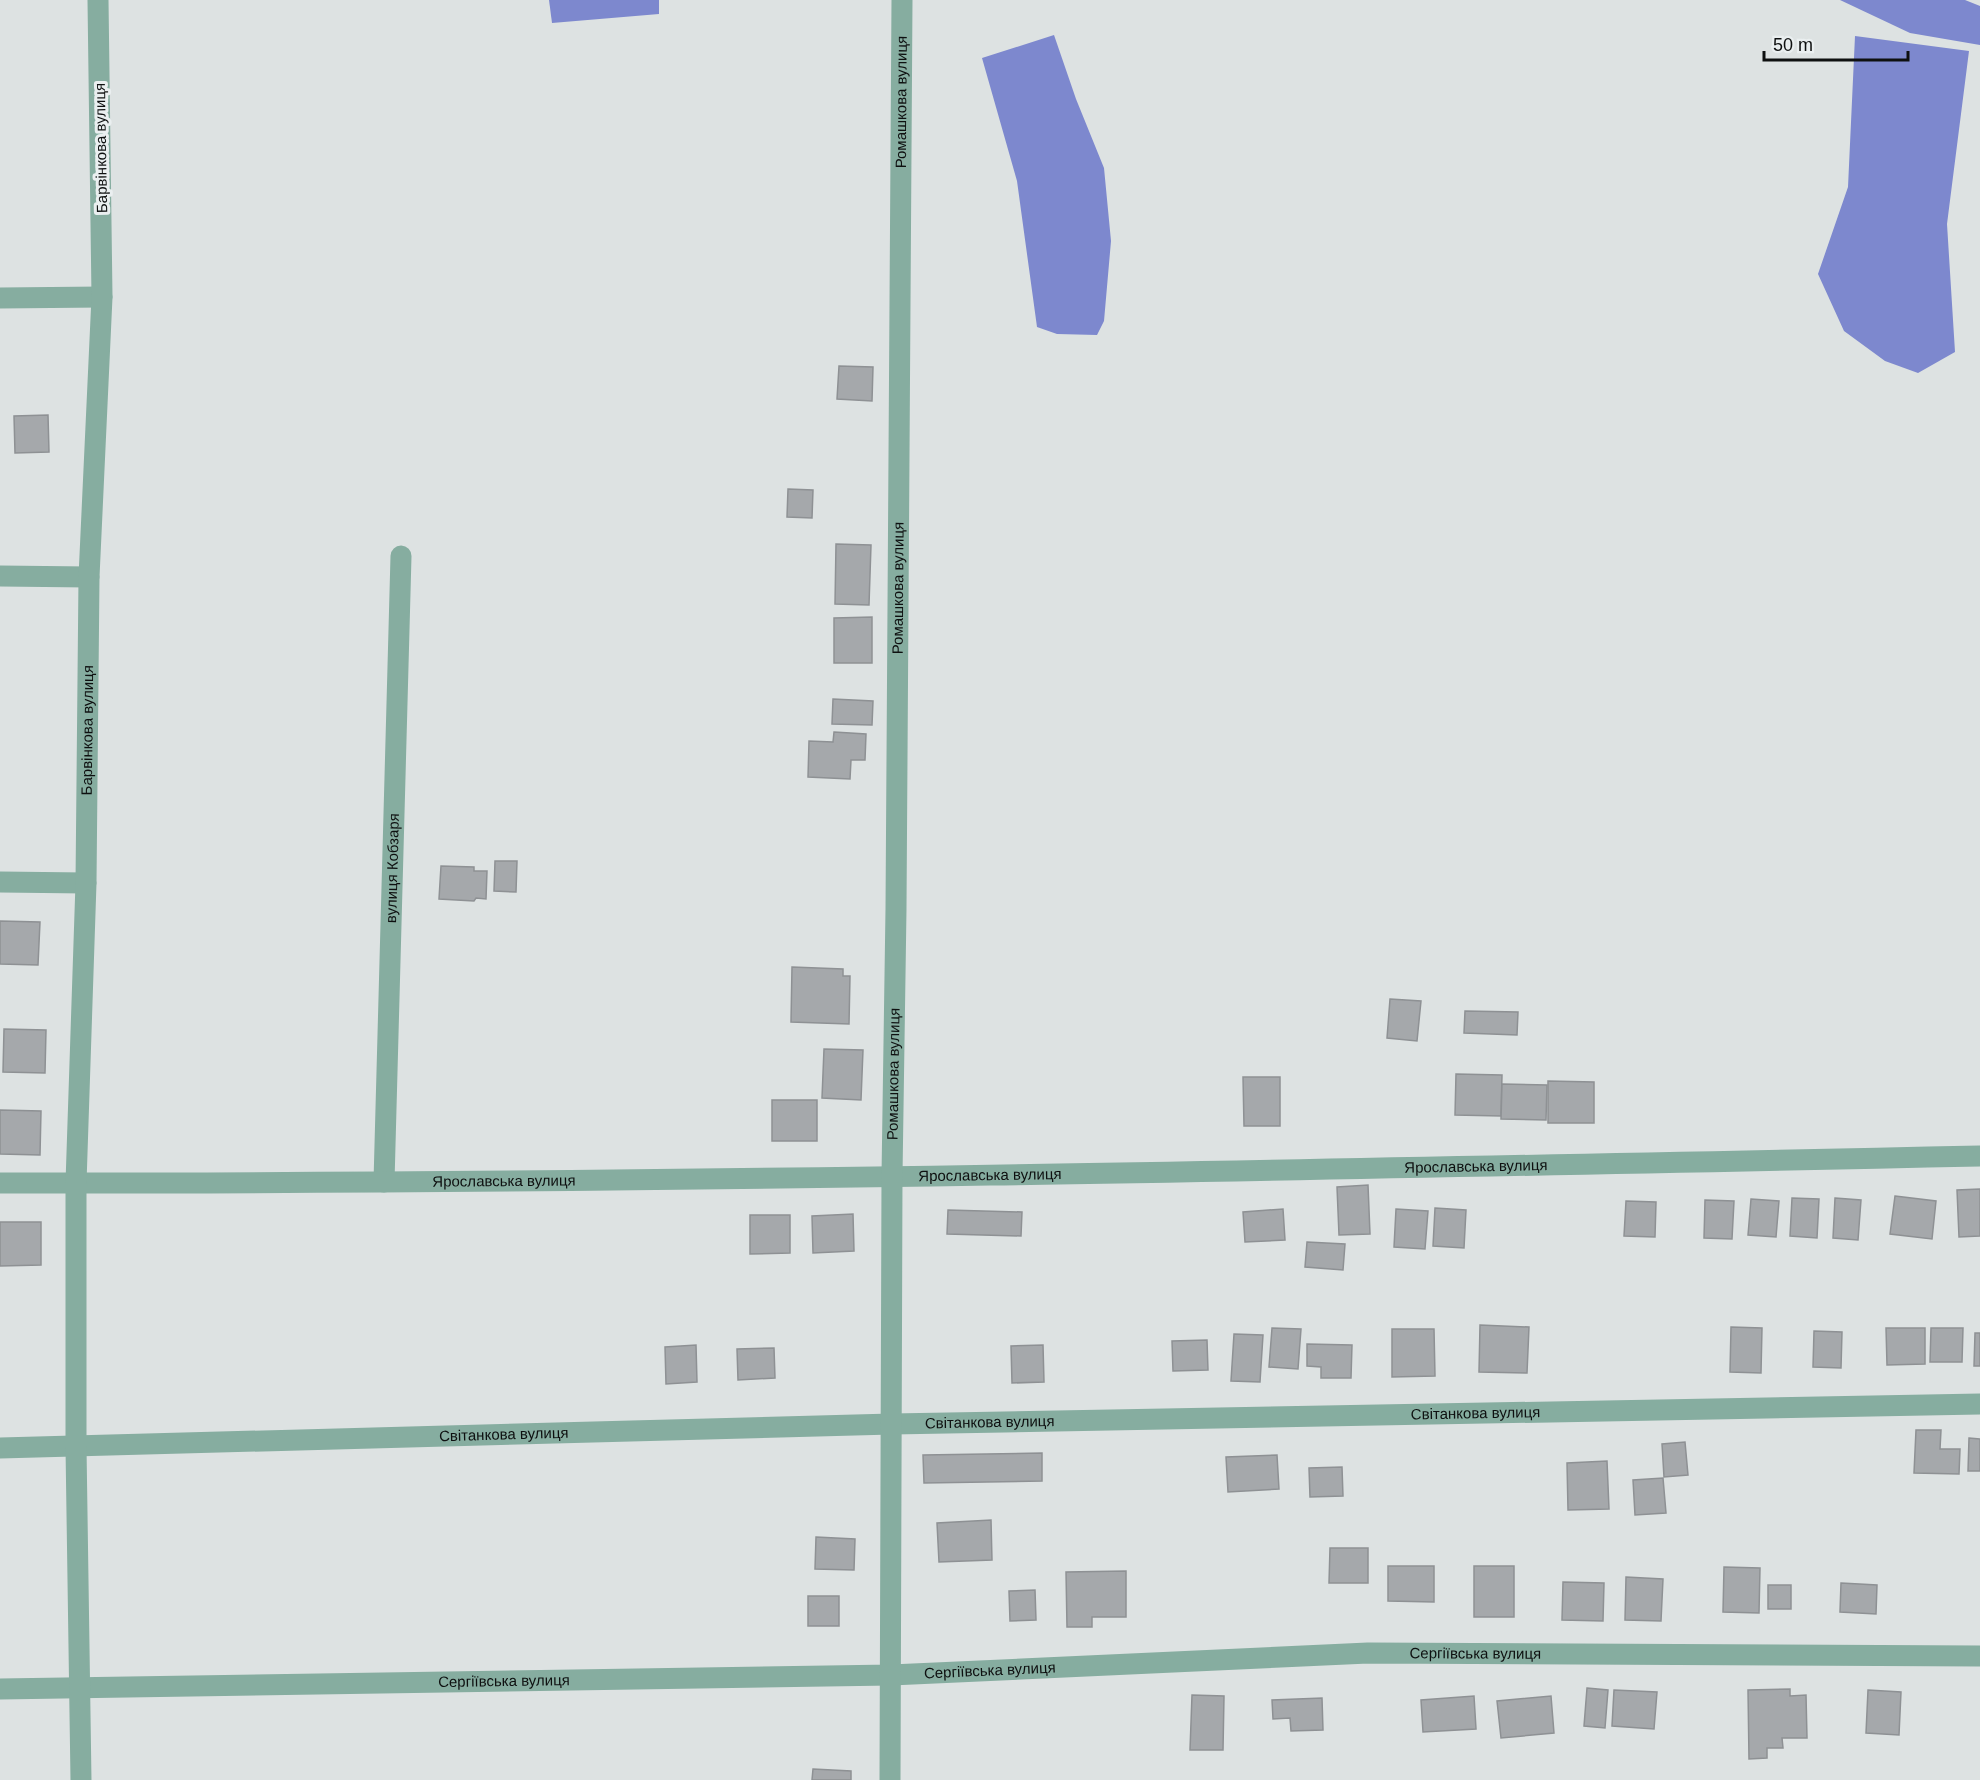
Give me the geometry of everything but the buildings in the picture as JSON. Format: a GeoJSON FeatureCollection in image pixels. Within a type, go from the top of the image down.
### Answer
{"type":"FeatureCollection","features":[{"type":"Feature","properties":{"kind":"street","name":"Барвінкова вулиця"},"geometry":{"type":"LineString","coordinates":[[81,1780],[75,1447],[76,1183],[86,883],[89,577],[102,297],[98,0]]}},
{"type":"Feature","properties":{"kind":"street","name":"Ромашкова вулиця"},"geometry":{"type":"LineString","coordinates":[[890,1780],[892,1176],[902,0]]}},
{"type":"Feature","properties":{"kind":"street"},"geometry":{"type":"LineString","coordinates":[[0,298],[102,297]]}},
{"type":"Feature","properties":{"kind":"street","name":"вулиця Кобзаря"},"geometry":{"type":"LineString","coordinates":[[384,1182],[401,556]]}},
{"type":"Feature","properties":{"kind":"street"},"geometry":{"type":"LineString","coordinates":[[0,576],[89,577]]}},
{"type":"Feature","properties":{"kind":"street"},"geometry":{"type":"LineString","coordinates":[[0,882],[86,883]]}},
{"type":"Feature","properties":{"kind":"street","name":"Ярославська вулиця"},"geometry":{"type":"LineString","coordinates":[[0,1183],[384,1182],[892,1176],[1980,1156]]}},
{"type":"Feature","properties":{"kind":"street","name":"Світанкова вулиця"},"geometry":{"type":"LineString","coordinates":[[0,1448],[892,1424],[1980,1404]]}},
{"type":"Feature","properties":{"kind":"street","name":"Сергіївська вулиця"},"geometry":{"type":"LineString","coordinates":[[0,1689],[891,1675],[1368,1653],[1980,1656]]}},
{"type":"Feature","properties":{"kind":"water"},"geometry":{"type":"Polygon","coordinates":[[[549,0],[659,0],[659,14],[552,23],[549,0]]]}},
{"type":"Feature","properties":{"kind":"water"},"geometry":{"type":"Polygon","coordinates":[[[1840,0],[1965,0],[1980,6],[1980,45],[1910,33],[1840,0]]]}},
{"type":"Feature","properties":{"kind":"water"},"geometry":{"type":"Polygon","coordinates":[[[1054,35],[1076,99],[1104,168],[1111,241],[1104,321],[1097,335],[1057,334],[1037,327],[1017,181],[982,58],[1054,35]]]}},
{"type":"Feature","properties":{"kind":"water"},"geometry":{"type":"Polygon","coordinates":[[[1855,36],[1969,51],[1947,224],[1955,352],[1918,373],[1885,361],[1844,331],[1818,274],[1848,187],[1855,36]]]}}]}
